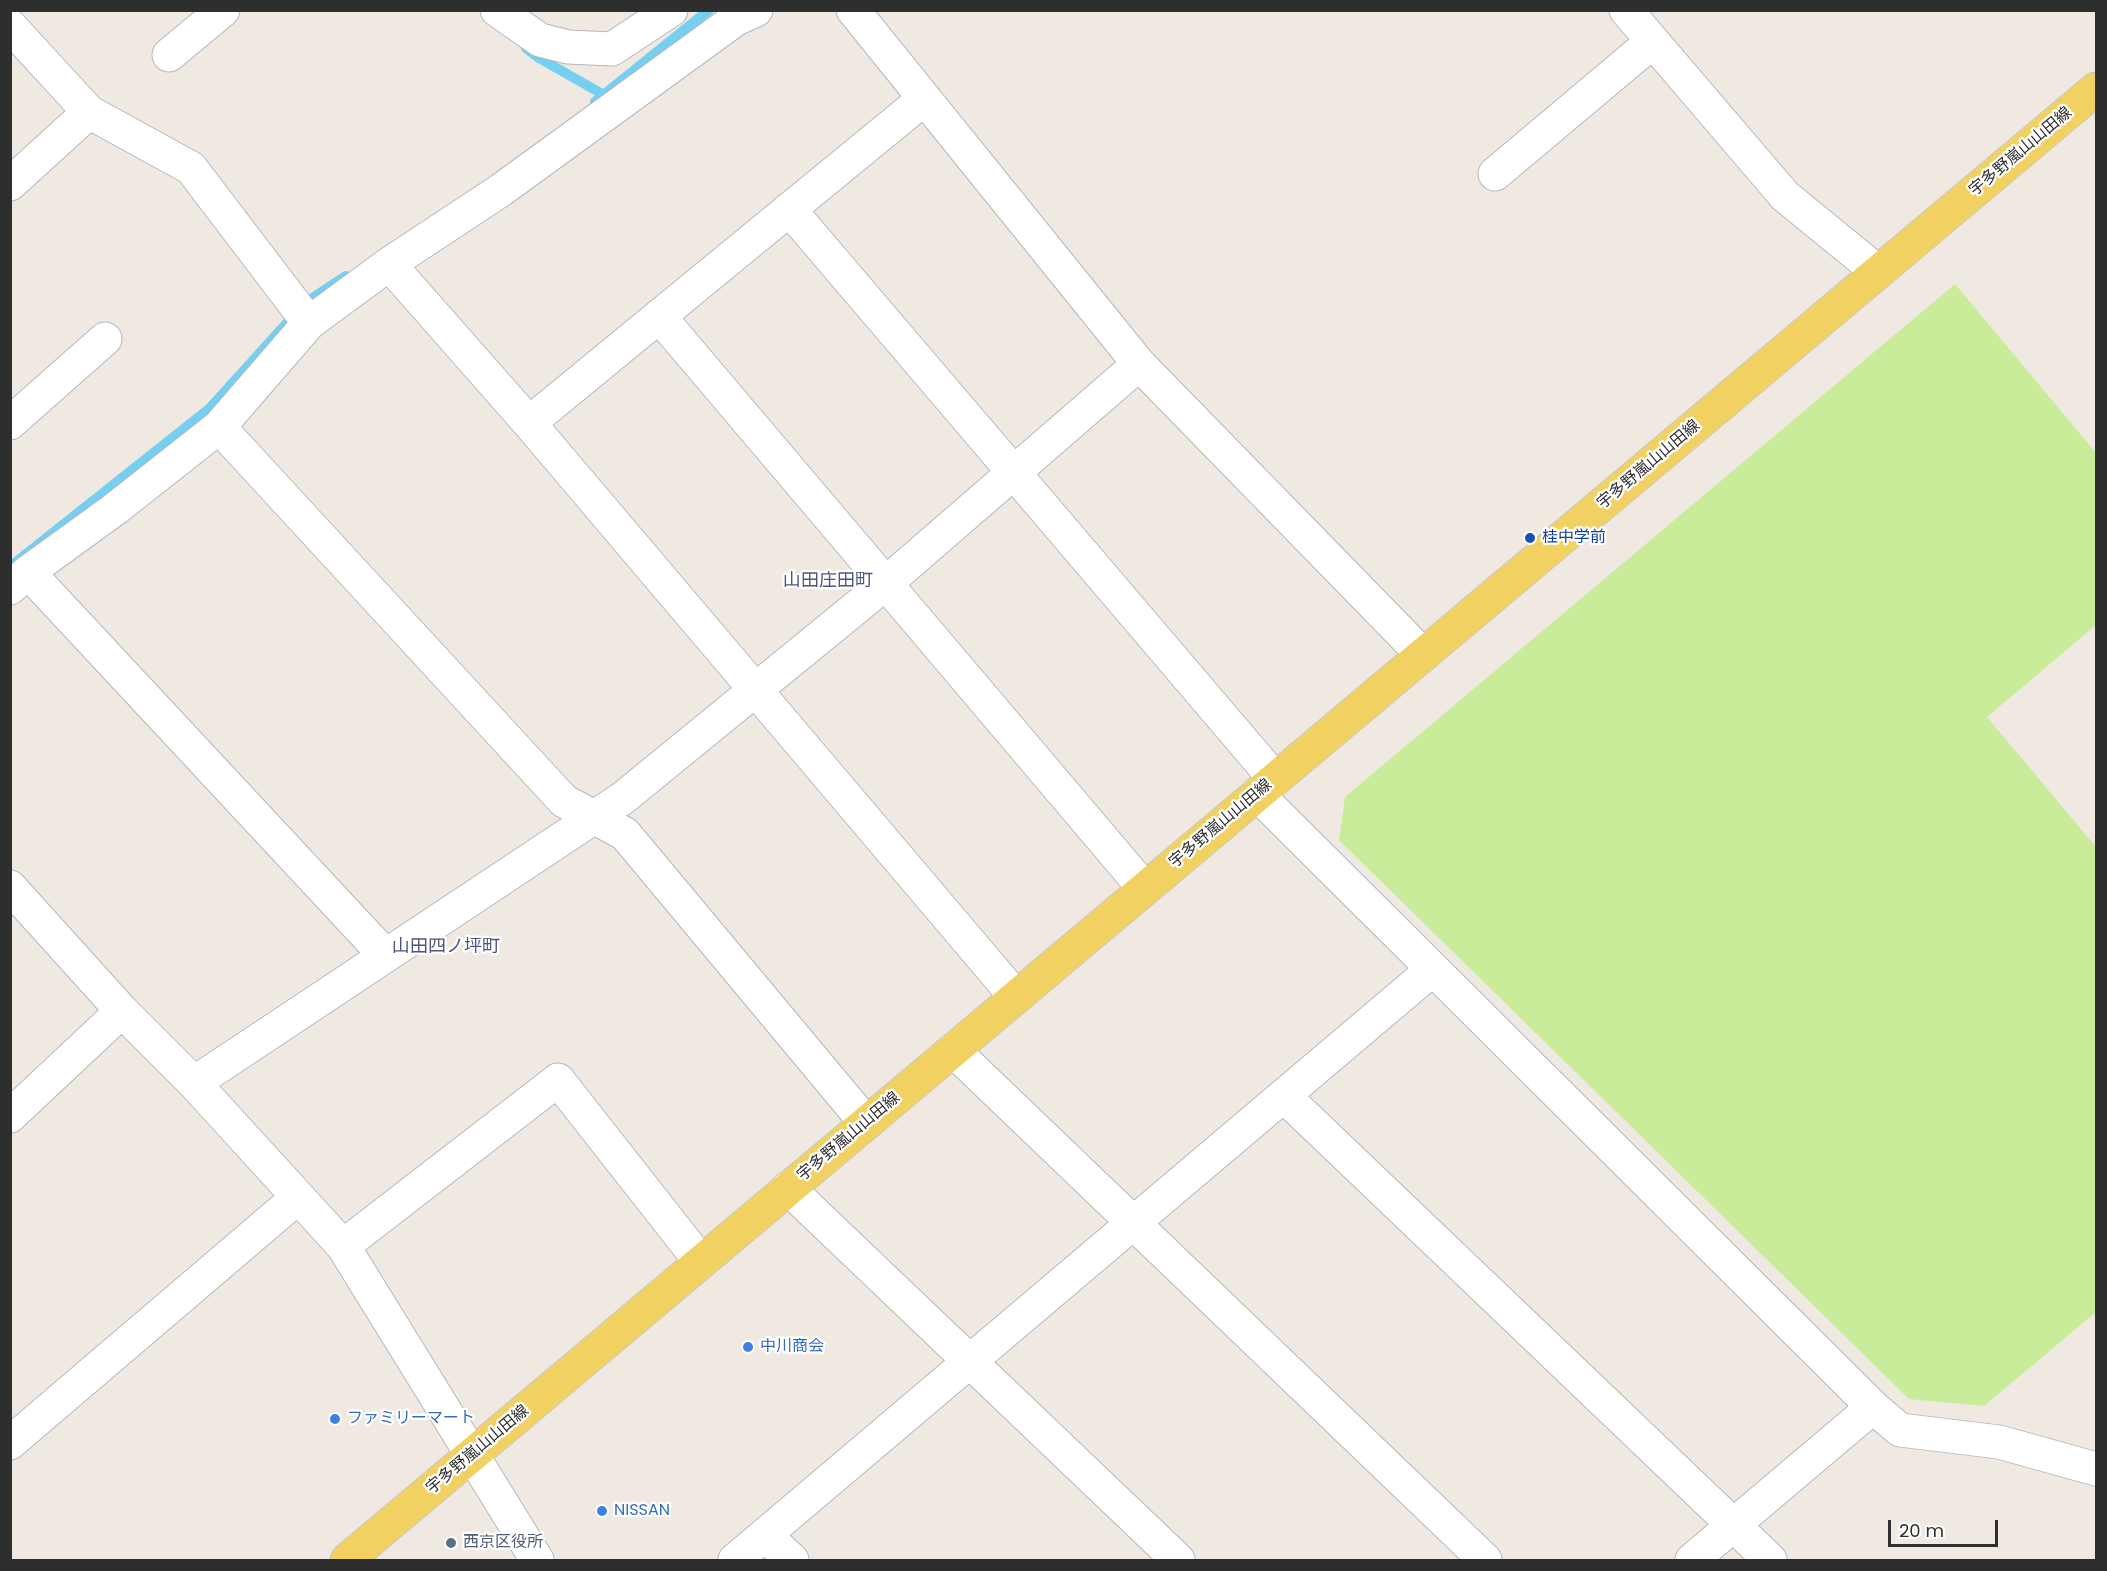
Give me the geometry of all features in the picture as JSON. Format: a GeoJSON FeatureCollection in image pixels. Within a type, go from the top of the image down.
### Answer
{"type":"FeatureCollection","features":[{"type":"Feature","properties":{"kind":"main road","name":"宇多野嵐山山田線"},"geometry":{"type":"LineString","coordinates":[[347,1560],[2097,88]]}},
{"type":"Feature","properties":{"kind":"street"},"geometry":{"type":"LineString","coordinates":[[169,55],[223,10]]}},
{"type":"Feature","properties":{"kind":"street"},"geometry":{"type":"LineString","coordinates":[[497,10],[540,40],[568,47],[612,49],[671,10]]}},
{"type":"Feature","properties":{"kind":"street"},"geometry":{"type":"LineString","coordinates":[[385,955],[19,580],[115,509],[219,426],[309,323],[389,264],[501,190],[736,19],[756,10]]}},
{"type":"Feature","properties":{"kind":"street"},"geometry":{"type":"LineString","coordinates":[[853,10],[1139,364],[1423,655]]}},
{"type":"Feature","properties":{"kind":"street"},"geometry":{"type":"LineString","coordinates":[[1626,10],[1785,196],[1878,272]]}},
{"type":"Feature","properties":{"kind":"street"},"geometry":{"type":"LineString","coordinates":[[10,26],[89,112],[191,168],[309,323]]}},
{"type":"Feature","properties":{"kind":"street"},"geometry":{"type":"LineString","coordinates":[[1495,174],[1652,42]]}},
{"type":"Feature","properties":{"kind":"street"},"geometry":{"type":"LineString","coordinates":[[529,423],[924,99]]}},
{"type":"Feature","properties":{"kind":"street"},"geometry":{"type":"LineString","coordinates":[[10,184],[89,112]]}},
{"type":"Feature","properties":{"kind":"street"},"geometry":{"type":"LineString","coordinates":[[789,209],[1014,472],[1266,786],[1432,970],[1873,1407],[1899,1430],[1999,1442],[2097,1469]]}},
{"type":"Feature","properties":{"kind":"street"},"geometry":{"type":"LineString","coordinates":[[389,264],[529,423],[1016,997]]}},
{"type":"Feature","properties":{"kind":"street"},"geometry":{"type":"LineString","coordinates":[[658,316],[1144,888]]}},
{"type":"Feature","properties":{"kind":"street"},"geometry":{"type":"LineString","coordinates":[[10,423],[105,339]]}},
{"type":"Feature","properties":{"kind":"street"},"geometry":{"type":"LineString","coordinates":[[194,1083],[623,798],[885,584],[1139,364]]}},
{"type":"Feature","properties":{"kind":"street"},"geometry":{"type":"LineString","coordinates":[[219,426],[564,801],[625,834],[866,1123]]}},
{"type":"Feature","properties":{"kind":"street"},"geometry":{"type":"LineString","coordinates":[[10,887],[122,1011],[194,1083],[343,1246],[537,1560]]}},
{"type":"Feature","properties":{"kind":"street"},"geometry":{"type":"LineString","coordinates":[[735,1560],[1432,970]]}},
{"type":"Feature","properties":{"kind":"street"},"geometry":{"type":"LineString","coordinates":[[10,1116],[122,1011]]}},
{"type":"Feature","properties":{"kind":"street"},"geometry":{"type":"LineString","coordinates":[[953,1050],[1485,1560]]}},
{"type":"Feature","properties":{"kind":"street"},"geometry":{"type":"LineString","coordinates":[[343,1246],[558,1080],[701,1262]]}},
{"type":"Feature","properties":{"kind":"street"},"geometry":{"type":"LineString","coordinates":[[1284,1096],[1770,1560]]}},
{"type":"Feature","properties":{"kind":"street"},"geometry":{"type":"LineString","coordinates":[[788,1188],[1178,1560]]}},
{"type":"Feature","properties":{"kind":"street"},"geometry":{"type":"LineString","coordinates":[[14,1433],[297,1198]]}},
{"type":"Feature","properties":{"kind":"street"},"geometry":{"type":"LineString","coordinates":[[1692,1560],[1873,1407]]}},
{"type":"Feature","properties":{"kind":"street"},"geometry":{"type":"LineString","coordinates":[[765,1535],[792,1560]]}},
{"type":"Feature","properties":{"kind":"green space"},"geometry":{"type":"Polygon","coordinates":[[[1955,284],[2096,453],[2096,625],[1987,717],[2096,847],[2096,1312],[1984,1406],[1909,1399],[1339,840],[1345,797],[1955,284]]]}},
{"type":"Feature","properties":{"kind":"waterway"},"geometry":{"type":"LineString","coordinates":[[595,102],[709,10]]}},
{"type":"Feature","properties":{"kind":"waterway"},"geometry":{"type":"LineString","coordinates":[[526,48],[539,58],[604,95]]}},
{"type":"Feature","properties":{"kind":"waterway"},"geometry":{"type":"LineString","coordinates":[[15,563],[209,409],[305,303],[346,276]]}},
{"type":"Feature","properties":{"kind":"place","name":"桂中学前"},"geometry":{"type":"Point","coordinates":[1530,538]}},
{"type":"Feature","properties":{"kind":"place","name":"中川商会"},"geometry":{"type":"Point","coordinates":[748,1347]}},
{"type":"Feature","properties":{"kind":"place","name":"ファミリーマート"},"geometry":{"type":"Point","coordinates":[335,1419]}},
{"type":"Feature","properties":{"kind":"place","name":"NISSAN"},"geometry":{"type":"Point","coordinates":[602,1511]}},
{"type":"Feature","properties":{"kind":"place","name":"西京区役所"},"geometry":{"type":"Point","coordinates":[451,1543]}},
{"type":"Feature","properties":{"kind":"district","name":"山田庄田町"},"geometry":{"type":"Point","coordinates":[828,581]}},
{"type":"Feature","properties":{"kind":"district","name":"山田四ノ坪町"},"geometry":{"type":"Point","coordinates":[446,947]}}]}
